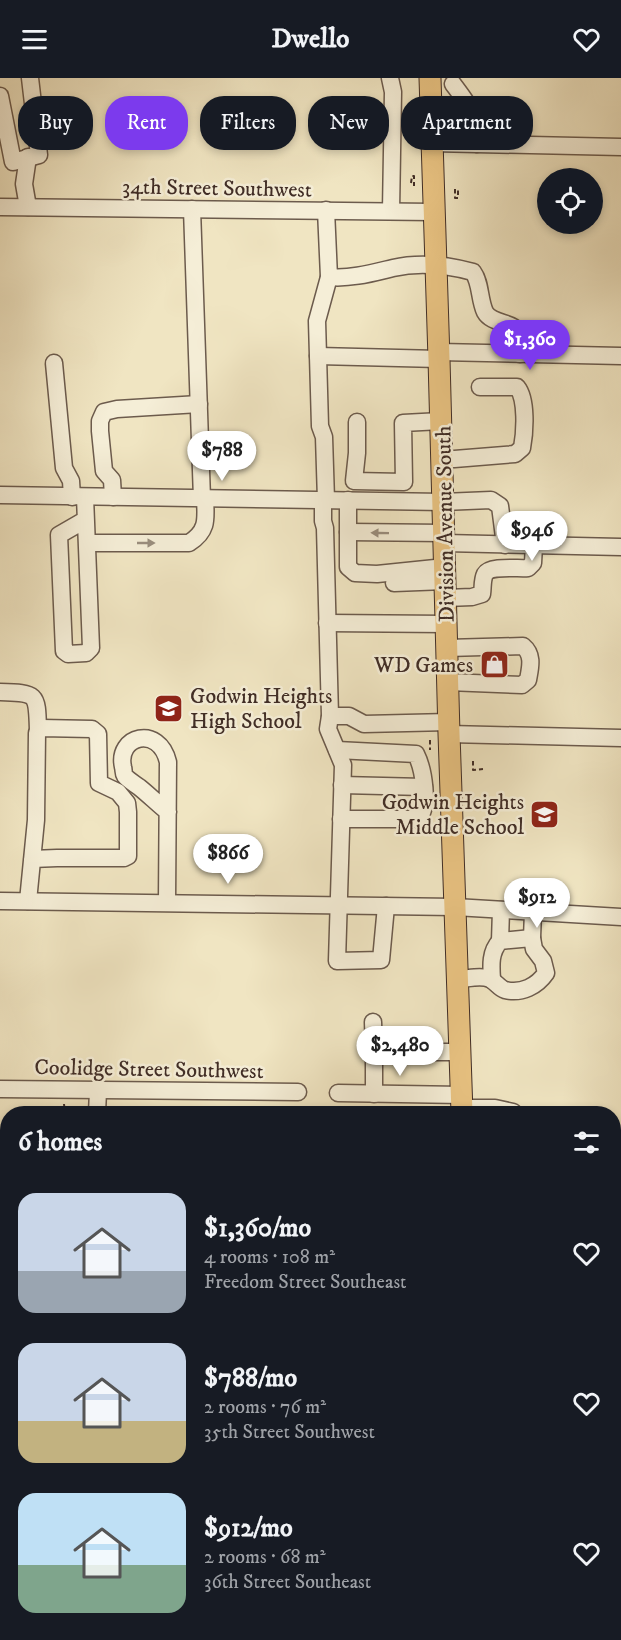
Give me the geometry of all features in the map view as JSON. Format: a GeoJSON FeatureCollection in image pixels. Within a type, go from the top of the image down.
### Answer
{"type":"FeatureCollection","features":[{"type":"Feature","properties":{"kind":"main road","name":"Division Avenue South"},"geometry":{"type":"LineString","coordinates":[[432,150],[462,1106]]}},
{"type":"Feature","properties":{"kind":"street"},"geometry":{"type":"LineString","coordinates":[[0,96],[13,162],[39,155],[30,78]]}},
{"type":"Feature","properties":{"kind":"street"},"geometry":{"type":"LineString","coordinates":[[390,78],[393,92],[391,211]]}},
{"type":"Feature","properties":{"kind":"street"},"geometry":{"type":"LineString","coordinates":[[430,84],[449,88],[455,81],[463,96]]}},
{"type":"Feature","properties":{"kind":"street"},"geometry":{"type":"LineString","coordinates":[[533,145],[621,147]]}},
{"type":"Feature","properties":{"kind":"street"},"geometry":{"type":"LineString","coordinates":[[28,157],[24,184],[28,207]]}},
{"type":"Feature","properties":{"kind":"street","name":"34th Street Southwest"},"geometry":{"type":"LineString","coordinates":[[0,207],[434,212]]}},
{"type":"Feature","properties":{"kind":"street"},"geometry":{"type":"LineString","coordinates":[[88,543],[189,543],[199,537],[203,530],[206,517],[203,499],[192,209]]}},
{"type":"Feature","properties":{"kind":"street"},"geometry":{"type":"LineString","coordinates":[[326,210],[329,277],[317,321],[320,426],[324,437],[330,716],[328,729],[343,765],[337,961],[381,960],[386,906]]}},
{"type":"Feature","properties":{"kind":"street"},"geometry":{"type":"LineString","coordinates":[[329,277],[344,278],[395,268],[436,264],[472,272],[477,278],[486,315],[517,330],[520,335],[520,354]]}},
{"type":"Feature","properties":{"kind":"street"},"geometry":{"type":"LineString","coordinates":[[318,356],[520,354],[621,356]]}},
{"type":"Feature","properties":{"kind":"street"},"geometry":{"type":"LineString","coordinates":[[54,363],[64,468],[78,497],[85,520],[88,543],[91,648],[86,653],[68,654],[64,651],[59,535],[85,520]]}},
{"type":"Feature","properties":{"kind":"street"},"geometry":{"type":"LineString","coordinates":[[442,459],[515,454],[522,448],[524,436],[522,393],[517,387],[480,387]]}},
{"type":"Feature","properties":{"kind":"street"},"geometry":{"type":"LineString","coordinates":[[113,497],[112,480],[104,471],[100,421],[104,412],[117,409],[199,404]]}},
{"type":"Feature","properties":{"kind":"street"},"geometry":{"type":"LineString","coordinates":[[403,501],[403,423],[441,421]]}},
{"type":"Feature","properties":{"kind":"street"},"geometry":{"type":"LineString","coordinates":[[357,422],[354,481],[404,482]]}},
{"type":"Feature","properties":{"kind":"street"},"geometry":{"type":"LineString","coordinates":[[325,478],[354,477]]}},
{"type":"Feature","properties":{"kind":"street"},"geometry":{"type":"LineString","coordinates":[[0,495],[203,499],[490,500],[500,506],[505,545]]}},
{"type":"Feature","properties":{"kind":"street"},"geometry":{"type":"LineString","coordinates":[[348,500],[348,567],[355,573],[446,582],[472,597],[482,594],[484,577],[488,570],[528,568],[533,563],[534,545]]}},
{"type":"Feature","properties":{"kind":"street"},"geometry":{"type":"LineString","coordinates":[[348,532],[444,538],[505,545],[621,547]]}},
{"type":"Feature","properties":{"kind":"street"},"geometry":{"type":"LineString","coordinates":[[394,583],[446,582]]}},
{"type":"Feature","properties":{"kind":"street"},"geometry":{"type":"LineString","coordinates":[[327,623],[446,624]]}},
{"type":"Feature","properties":{"kind":"street"},"geometry":{"type":"LineString","coordinates":[[447,648],[523,646],[527,650],[531,663],[528,681],[522,685],[448,682]]}},
{"type":"Feature","properties":{"kind":"street"},"geometry":{"type":"LineString","coordinates":[[0,692],[26,693],[33,698],[37,706],[36,820],[28,901]]}},
{"type":"Feature","properties":{"kind":"street"},"geometry":{"type":"LineString","coordinates":[[330,716],[349,716],[364,724],[621,738]]}},
{"type":"Feature","properties":{"kind":"street"},"geometry":{"type":"LineString","coordinates":[[32,860],[123,858],[128,856],[129,852],[127,803],[118,792],[99,783],[98,734],[93,729],[42,729],[38,731]]}},
{"type":"Feature","properties":{"kind":"street"},"geometry":{"type":"LineString","coordinates":[[337,750],[416,753],[421,765],[424,787],[423,810],[417,819],[341,819]]}},
{"type":"Feature","properties":{"kind":"street"},"geometry":{"type":"LineString","coordinates":[[342,785],[424,787]]}},
{"type":"Feature","properties":{"kind":"street"},"geometry":{"type":"LineString","coordinates":[[167,902],[168,812]]}},
{"type":"Feature","properties":{"kind":"street"},"geometry":{"type":"LineString","coordinates":[[0,900],[455,907],[621,917]]}},
{"type":"Feature","properties":{"kind":"street"},"geometry":{"type":"LineString","coordinates":[[500,941],[501,910]]}},
{"type":"Feature","properties":{"kind":"street"},"geometry":{"type":"LineString","coordinates":[[458,979],[492,980],[504,990],[518,991],[528,989],[541,981],[546,973],[543,961],[534,949],[533,912]]}},
{"type":"Feature","properties":{"kind":"street"},"geometry":{"type":"LineString","coordinates":[[492,980],[491,957],[494,947],[500,941],[532,938]]}},
{"type":"Feature","properties":{"kind":"street"},"geometry":{"type":"LineString","coordinates":[[373,1023],[374,1094]]}},
{"type":"Feature","properties":{"kind":"street"},"geometry":{"type":"LineString","coordinates":[[374,1052],[460,1052]]}},
{"type":"Feature","properties":{"kind":"street","name":"Coolidge Street Southwest"},"geometry":{"type":"LineString","coordinates":[[0,1089],[298,1092]]}},
{"type":"Feature","properties":{"kind":"street"},"geometry":{"type":"LineString","coordinates":[[97,1106],[98,1091]]}},
{"type":"Feature","properties":{"kind":"street"},"geometry":{"type":"LineString","coordinates":[[338,1093],[374,1094],[462,1106]]}},
{"type":"Feature","properties":{"kind":"path"},"geometry":{"type":"LineString","coordinates":[[411,183],[412,176],[414,176],[414,186]]}},
{"type":"Feature","properties":{"kind":"path"},"geometry":{"type":"LineString","coordinates":[[473,761],[473,770],[483,769]]}},
{"type":"Feature","properties":{"kind":"place","name":"WD Games"},"geometry":{"type":"Point","coordinates":[494,664]}},
{"type":"Feature","properties":{"kind":"place","name":"Godwin Heights High School"},"geometry":{"type":"Point","coordinates":[169,708]}},
{"type":"Feature","properties":{"kind":"place","name":"Godwin Heights Middle School"},"geometry":{"type":"Point","coordinates":[545,814]}}]}
